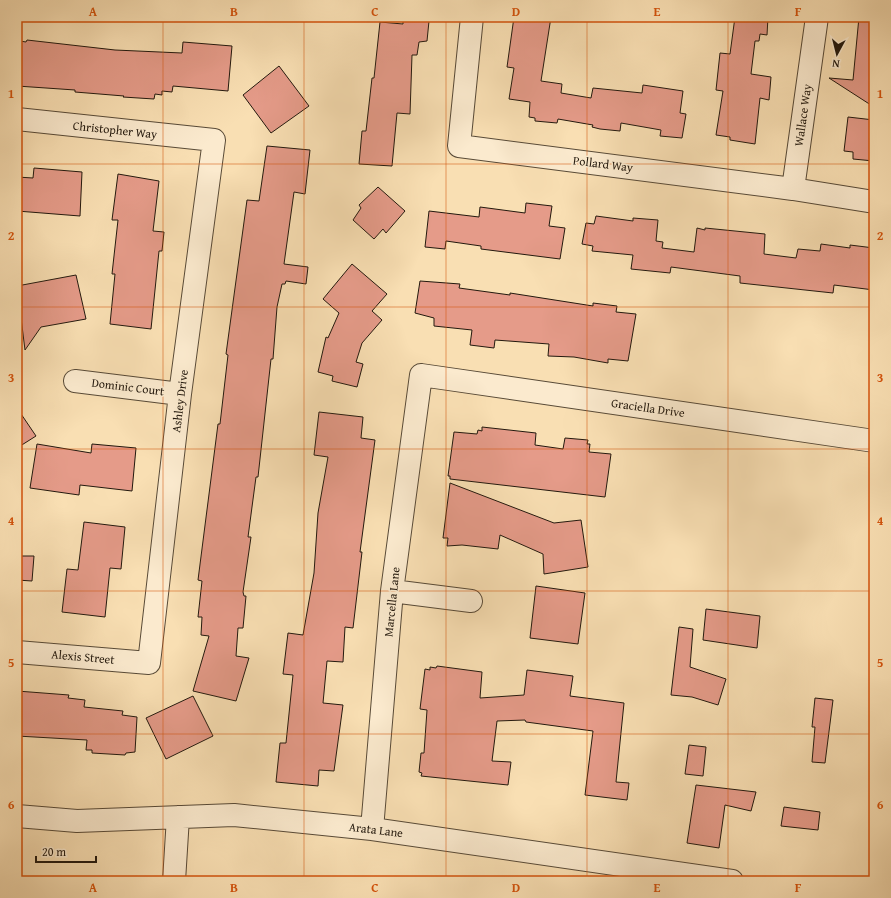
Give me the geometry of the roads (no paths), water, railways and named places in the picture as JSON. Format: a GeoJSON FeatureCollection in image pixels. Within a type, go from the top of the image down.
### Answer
{"type":"FeatureCollection","features":[{"type":"Feature","properties":{"kind":"street","name":"Pollard Way"},"geometry":{"type":"LineString","coordinates":[[472,17],[459,146],[793,189],[874,202]]}},
{"type":"Feature","properties":{"kind":"street","name":"Wallace Way"},"geometry":{"type":"LineString","coordinates":[[793,189],[817,17]]}},
{"type":"Feature","properties":{"kind":"street","name":"Christopher Way"},"geometry":{"type":"LineString","coordinates":[[17,119],[214,140]]}},
{"type":"Feature","properties":{"kind":"street","name":"Ashley Drive"},"geometry":{"type":"LineString","coordinates":[[149,663],[180,394],[214,140]]}},
{"type":"Feature","properties":{"kind":"street","name":"Graciella Drive"},"geometry":{"type":"LineString","coordinates":[[421,375],[874,441]]}},
{"type":"Feature","properties":{"kind":"street","name":"Marcella Lane"},"geometry":{"type":"LineString","coordinates":[[372,829],[392,592],[421,375]]}},
{"type":"Feature","properties":{"kind":"street","name":"Dominic Court"},"geometry":{"type":"LineString","coordinates":[[75,380],[180,394]]}},
{"type":"Feature","properties":{"kind":"street"},"geometry":{"type":"LineString","coordinates":[[392,592],[471,601]]}},
{"type":"Feature","properties":{"kind":"street","name":"Alexis Street"},"geometry":{"type":"LineString","coordinates":[[17,652],[149,663]]}},
{"type":"Feature","properties":{"kind":"street","name":"Arata Lane"},"geometry":{"type":"LineString","coordinates":[[17,816],[77,821],[234,815],[372,829],[732,881]]}},
{"type":"Feature","properties":{"kind":"street"},"geometry":{"type":"LineString","coordinates":[[174,881],[178,817]]}}]}
